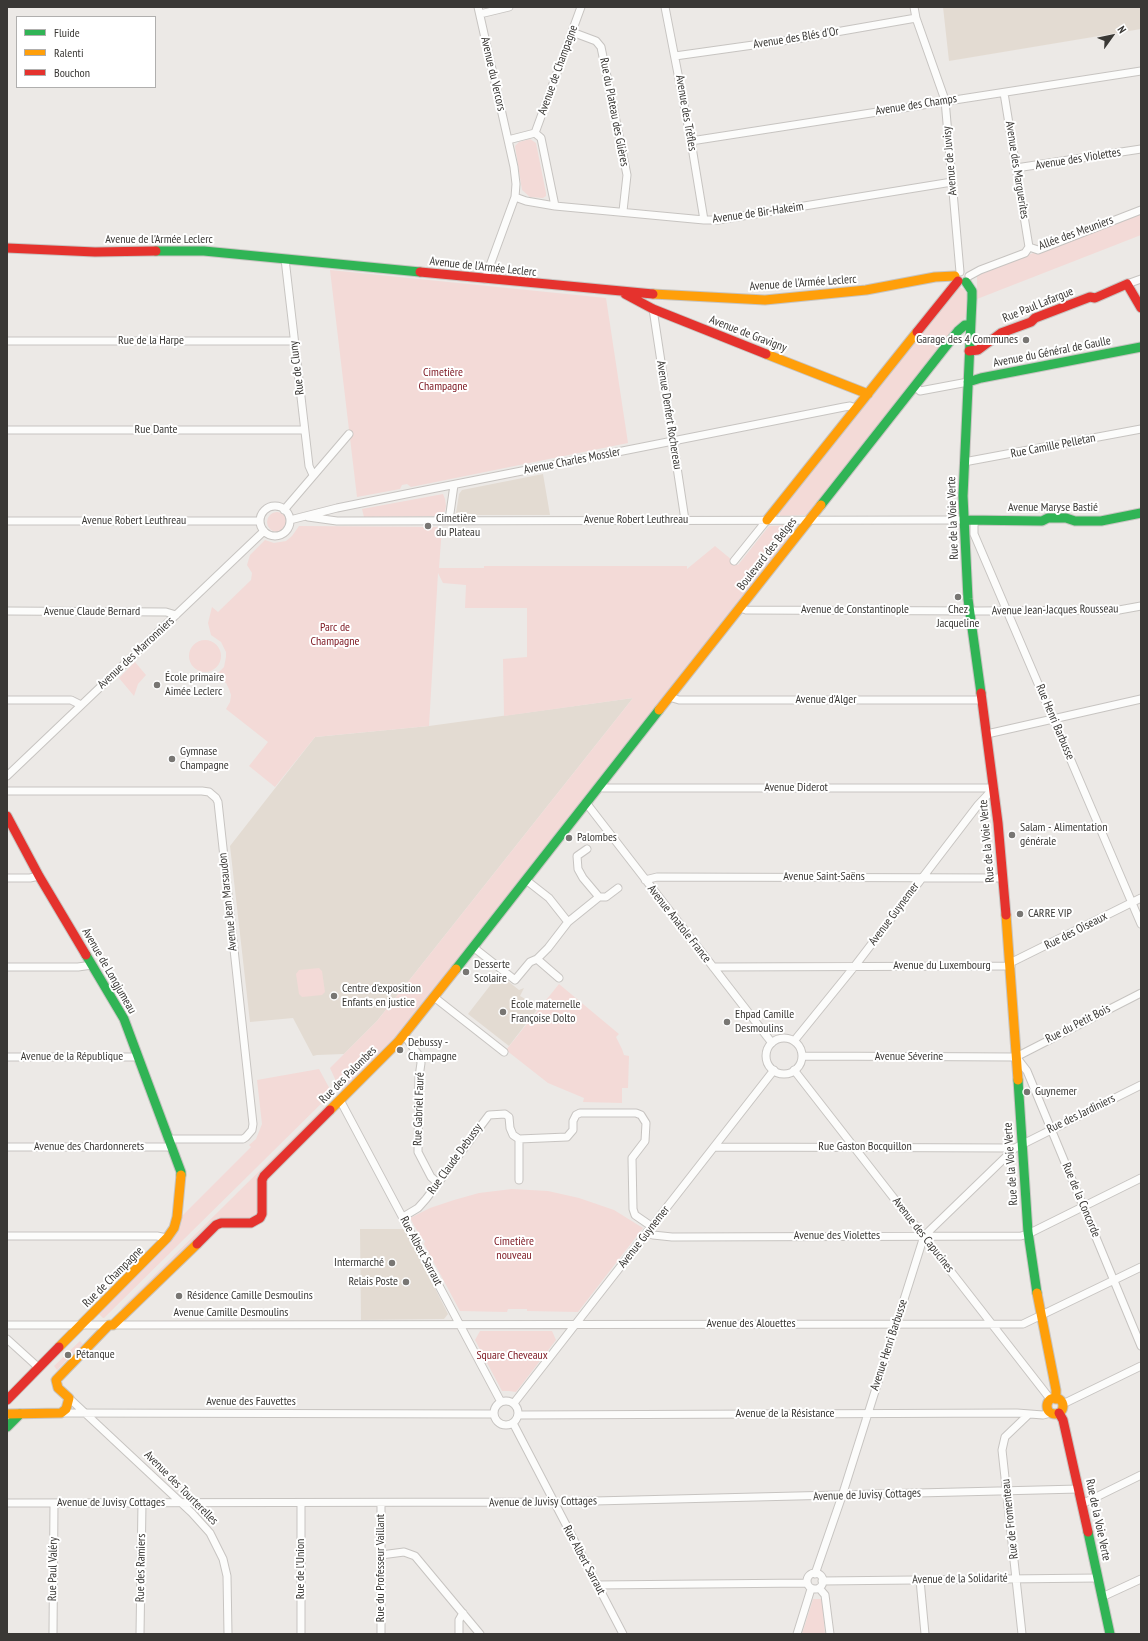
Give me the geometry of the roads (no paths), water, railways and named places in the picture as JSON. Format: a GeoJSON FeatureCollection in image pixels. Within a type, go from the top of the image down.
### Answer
{"type":"FeatureCollection","features":[{"type":"Feature","properties":{"kind":"street"},"geometry":{"type":"LineString","coordinates":[[479,10],[508,7]]}},
{"type":"Feature","properties":{"kind":"street","name":"Avenue de Champagne"},"geometry":{"type":"LineString","coordinates":[[535,133],[581,7]]}},
{"type":"Feature","properties":{"kind":"street","name":"Avenue des Trèfles"},"geometry":{"type":"LineString","coordinates":[[665,7],[691,141],[704,220]]}},
{"type":"Feature","properties":{"kind":"street","name":"Avenue de Juvisy"},"geometry":{"type":"LineString","coordinates":[[914,7],[916,18],[945,100],[962,277]]}},
{"type":"Feature","properties":{"kind":"street","name":"Avenue du Vercors"},"geometry":{"type":"LineString","coordinates":[[479,10],[514,167],[516,184],[515,197]]}},
{"type":"Feature","properties":{"kind":"street","name":"Avenue des Blés d'Or"},"geometry":{"type":"LineString","coordinates":[[675,56],[796,39],[916,18]]}},
{"type":"Feature","properties":{"kind":"street","name":"Rue du Plateau des Glières"},"geometry":{"type":"LineString","coordinates":[[572,32],[596,41],[601,47],[627,175],[623,211]]}},
{"type":"Feature","properties":{"kind":"street","name":"Avenue des Champs"},"geometry":{"type":"LineString","coordinates":[[691,141],[945,100],[1004,93],[1141,70]]}},
{"type":"Feature","properties":{"kind":"street","name":"Avenue des Marguerites"},"geometry":{"type":"LineString","coordinates":[[1004,93],[1029,247]]}},
{"type":"Feature","properties":{"kind":"street"},"geometry":{"type":"LineString","coordinates":[[508,140],[535,133],[541,138],[555,206]]}},
{"type":"Feature","properties":{"kind":"street","name":"Avenue des Violettes"},"geometry":{"type":"LineString","coordinates":[[1016,168],[1141,149]]}},
{"type":"Feature","properties":{"kind":"street","name":"Avenue de Bir-Hakeim"},"geometry":{"type":"LineString","coordinates":[[515,197],[526,201],[555,206],[718,220],[952,182]]}},
{"type":"Feature","properties":{"kind":"street"},"geometry":{"type":"LineString","coordinates":[[485,279],[515,197]]}},
{"type":"Feature","properties":{"kind":"street","name":"Allée des Meuniers"},"geometry":{"type":"LineString","coordinates":[[962,277],[1025,253],[1029,247],[1038,250],[1141,210]]}},
{"type":"Feature","properties":{"kind":"street","name":"Avenue de l'Armée Leclerc"},"geometry":{"type":"LineString","coordinates":[[7,248],[95,252],[204,251],[622,292],[688,297],[765,300],[866,290],[935,277],[962,277]]}},
{"type":"Feature","properties":{"kind":"street","name":"Rue de Cluny"},"geometry":{"type":"LineString","coordinates":[[285,259],[304,430],[309,466],[313,475]]}},
{"type":"Feature","properties":{"kind":"street","name":"Rue de la Voie Verte"},"geometry":{"type":"LineString","coordinates":[[962,277],[972,291],[964,462],[964,520],[970,610],[994,788],[1011,965],[1016,1057],[1018,1146],[1028,1234],[1041,1316],[1056,1390],[1056,1401],[1061,1410],[1055,1413]]}},
{"type":"Feature","properties":{"kind":"street","name":"Boulevard des Belges"},"geometry":{"type":"LineString","coordinates":[[734,562],[962,277]]}},
{"type":"Feature","properties":{"kind":"street","name":"Rue Paul Lafargue"},"geometry":{"type":"LineString","coordinates":[[969,351],[978,350],[1001,333],[1031,322],[1035,318],[1090,297],[1095,298],[1141,278]]}},
{"type":"Feature","properties":{"kind":"street"},"geometry":{"type":"LineString","coordinates":[[1127,284],[1141,308]]}},
{"type":"Feature","properties":{"kind":"street","name":"Avenue de Gravigny"},"geometry":{"type":"LineString","coordinates":[[622,292],[653,309],[868,394]]}},
{"type":"Feature","properties":{"kind":"street","name":"Avenue Denfert Rochereau"},"geometry":{"type":"LineString","coordinates":[[653,309],[684,520]]}},
{"type":"Feature","properties":{"kind":"street","name":"Boulevard des Belges"},"geometry":{"type":"LineString","coordinates":[[587,804],[588,800],[958,331],[965,325],[970,325]]}},
{"type":"Feature","properties":{"kind":"street","name":"Rue de la Harpe"},"geometry":{"type":"LineString","coordinates":[[7,341],[294,341]]}},
{"type":"Feature","properties":{"kind":"street","name":"Avenue du Général de Gaulle"},"geometry":{"type":"LineString","coordinates":[[968,382],[980,378],[1141,347]]}},
{"type":"Feature","properties":{"kind":"street"},"geometry":{"type":"LineString","coordinates":[[915,386],[920,391],[968,382]]}},
{"type":"Feature","properties":{"kind":"street","name":"Avenue Charles Mossler"},"geometry":{"type":"LineString","coordinates":[[290,520],[308,517],[337,508],[844,407],[856,408]]}},
{"type":"Feature","properties":{"kind":"street","name":"Rue Camille Pelletan"},"geometry":{"type":"LineString","coordinates":[[964,462],[1141,429]]}},
{"type":"Feature","properties":{"kind":"street","name":"Rue Dante"},"geometry":{"type":"LineString","coordinates":[[7,430],[304,430]]}},
{"type":"Feature","properties":{"kind":"street"},"geometry":{"type":"LineString","coordinates":[[284,510],[348,434]]}},
{"type":"Feature","properties":{"kind":"street"},"geometry":{"type":"LineString","coordinates":[[449,520],[454,485]]}},
{"type":"Feature","properties":{"kind":"street"},"geometry":{"type":"LineString","coordinates":[[276,506],[284,510],[290,520],[287,529],[281,534],[272,535],[264,531],[260,521],[266,509],[276,506]]}},
{"type":"Feature","properties":{"kind":"street","name":"Avenue Maryse Bastié"},"geometry":{"type":"LineString","coordinates":[[964,520],[1042,520],[1048,518],[1066,518],[1075,521],[1101,521],[1141,514]]}},
{"type":"Feature","properties":{"kind":"street","name":"Avenue Robert Leuthreau"},"geometry":{"type":"LineString","coordinates":[[308,517],[337,521],[964,520]]}},
{"type":"Feature","properties":{"kind":"street","name":"Rue Henri Barbusse"},"geometry":{"type":"LineString","coordinates":[[975,520],[974,534],[1008,610],[1141,924]]}},
{"type":"Feature","properties":{"kind":"street","name":"Avenue Robert Leuthreau"},"geometry":{"type":"LineString","coordinates":[[7,521],[260,521]]}},
{"type":"Feature","properties":{"kind":"street","name":"Avenue des Marronniers"},"geometry":{"type":"LineString","coordinates":[[7,776],[264,531]]}},
{"type":"Feature","properties":{"kind":"street","name":"Avenue Jean-Jacques Rousseau"},"geometry":{"type":"LineString","coordinates":[[970,610],[1119,610],[1141,606]]}},
{"type":"Feature","properties":{"kind":"street","name":"Avenue de Constantinople"},"geometry":{"type":"LineString","coordinates":[[740,608],[746,610],[970,610]]}},
{"type":"Feature","properties":{"kind":"street","name":"Avenue Claude Bernard"},"geometry":{"type":"LineString","coordinates":[[7,612],[166,612],[176,615]]}},
{"type":"Feature","properties":{"kind":"street","name":"Avenue d'Alger"},"geometry":{"type":"LineString","coordinates":[[670,697],[679,700],[982,700]]}},
{"type":"Feature","properties":{"kind":"street"},"geometry":{"type":"LineString","coordinates":[[987,734],[1141,699]]}},
{"type":"Feature","properties":{"kind":"street"},"geometry":{"type":"LineString","coordinates":[[7,700],[72,700],[81,705]]}},
{"type":"Feature","properties":{"kind":"street","name":"Avenue Diderot"},"geometry":{"type":"LineString","coordinates":[[599,786],[603,788],[994,788]]}},
{"type":"Feature","properties":{"kind":"street","name":"Avenue Guynemer"},"geometry":{"type":"LineString","coordinates":[[794,1042],[854,967],[978,805],[994,788]]}},
{"type":"Feature","properties":{"kind":"street","name":"Avenue Jean Marsaudon"},"geometry":{"type":"LineString","coordinates":[[7,791],[202,791],[208,792],[216,798],[218,802],[253,1124],[252,1130],[243,1139],[170,1143]]}},
{"type":"Feature","properties":{"kind":"street","name":"Avenue Anatole France"},"geometry":{"type":"LineString","coordinates":[[587,804],[644,880],[772,1043]]}},
{"type":"Feature","properties":{"kind":"street","name":"Rue des Palombes"},"geometry":{"type":"LineString","coordinates":[[58,1388],[56,1380],[59,1375],[216,1225],[220,1223],[251,1223],[260,1218],[262,1214],[262,1180],[264,1176],[404,1034],[587,804]]}},
{"type":"Feature","properties":{"kind":"street","name":"Avenue de Longjumeau"},"geometry":{"type":"LineString","coordinates":[[7,816],[39,876],[124,1019],[170,1143]]}},
{"type":"Feature","properties":{"kind":"street"},"geometry":{"type":"LineString","coordinates":[[587,849],[577,856],[578,869],[583,878],[599,897]]}},
{"type":"Feature","properties":{"kind":"street"},"geometry":{"type":"LineString","coordinates":[[7,878],[30,878],[39,876]]}},
{"type":"Feature","properties":{"kind":"street","name":"Avenue Saint-Saëns"},"geometry":{"type":"LineString","coordinates":[[644,880],[657,877],[1003,878]]}},
{"type":"Feature","properties":{"kind":"street"},"geometry":{"type":"LineString","coordinates":[[526,880],[549,898],[568,922]]}},
{"type":"Feature","properties":{"kind":"street"},"geometry":{"type":"LineString","coordinates":[[473,947],[515,980],[530,962],[537,959],[568,922],[599,897],[606,897],[618,888]]}},
{"type":"Feature","properties":{"kind":"street","name":"Rue des Oiseaux"},"geometry":{"type":"LineString","coordinates":[[1011,965],[1141,898]]}},
{"type":"Feature","properties":{"kind":"street"},"geometry":{"type":"LineString","coordinates":[[537,959],[559,978]]}},
{"type":"Feature","properties":{"kind":"street"},"geometry":{"type":"LineString","coordinates":[[7,967],[78,967],[92,965]]}},
{"type":"Feature","properties":{"kind":"street","name":"Avenue du Luxembourg"},"geometry":{"type":"LineString","coordinates":[[713,967],[1011,965]]}},
{"type":"Feature","properties":{"kind":"street","name":"Rue du Petit Bois"},"geometry":{"type":"LineString","coordinates":[[1016,1057],[1141,992]]}},
{"type":"Feature","properties":{"kind":"street"},"geometry":{"type":"LineString","coordinates":[[434,997],[504,1052]]}},
{"type":"Feature","properties":{"kind":"street","name":"Rue Gabriel Fauré"},"geometry":{"type":"LineString","coordinates":[[404,1034],[420,1057],[421,1063],[419,1077],[418,1152],[431,1177],[438,1183]]}},
{"type":"Feature","properties":{"kind":"street"},"geometry":{"type":"LineString","coordinates":[[781,1038],[786,1038],[794,1042],[800,1049],[802,1056],[800,1064],[794,1070],[784,1074],[774,1070],[769,1065],[767,1059],[768,1048],[772,1043],[781,1038]]}},
{"type":"Feature","properties":{"kind":"street","name":"Avenue Séverine"},"geometry":{"type":"LineString","coordinates":[[802,1056],[1016,1057]]}},
{"type":"Feature","properties":{"kind":"street","name":"Avenue de la République"},"geometry":{"type":"LineString","coordinates":[[7,1057],[138,1057]]}},
{"type":"Feature","properties":{"kind":"street","name":"Rue de la Concorde"},"geometry":{"type":"LineString","coordinates":[[1016,1057],[1027,1071],[1141,1346]]}},
{"type":"Feature","properties":{"kind":"street","name":"Avenue Guynemer"},"geometry":{"type":"LineString","coordinates":[[514,1404],[774,1070]]}},
{"type":"Feature","properties":{"kind":"street","name":"Avenue des Capucines"},"geometry":{"type":"LineString","coordinates":[[794,1070],[994,1325],[1056,1401]]}},
{"type":"Feature","properties":{"kind":"street","name":"Rue des Jardiniers"},"geometry":{"type":"LineString","coordinates":[[1018,1146],[1141,1085]]}},
{"type":"Feature","properties":{"kind":"street","name":"Rue Albert Sarraut"},"geometry":{"type":"LineString","coordinates":[[340,1100],[501,1402]]}},
{"type":"Feature","properties":{"kind":"street"},"geometry":{"type":"LineString","coordinates":[[519,1180],[519,1139],[567,1137],[573,1130],[573,1121],[576,1115],[580,1113],[636,1113],[641,1115],[646,1123],[645,1141],[632,1158],[633,1209],[635,1215],[649,1229]]}},
{"type":"Feature","properties":{"kind":"street","name":"Rue Claude Debussy"},"geometry":{"type":"LineString","coordinates":[[403,1217],[418,1208],[489,1116],[505,1114],[509,1117],[510,1128],[513,1135],[519,1139]]}},
{"type":"Feature","properties":{"kind":"street","name":"Avenue des Chardonnerets"},"geometry":{"type":"LineString","coordinates":[[7,1147],[170,1143]]}},
{"type":"Feature","properties":{"kind":"street","name":"Rue de Champagne"},"geometry":{"type":"LineString","coordinates":[[7,1400],[82,1326],[167,1238],[174,1228],[177,1217],[181,1172],[170,1143]]}},
{"type":"Feature","properties":{"kind":"street","name":"Rue Gaston Bocquillon"},"geometry":{"type":"LineString","coordinates":[[714,1147],[1018,1146]]}},
{"type":"Feature","properties":{"kind":"street","name":"Avenue Henri Barbusse"},"geometry":{"type":"LineString","coordinates":[[815,1574],[842,1496],[924,1236],[1018,1146]]}},
{"type":"Feature","properties":{"kind":"street"},"geometry":{"type":"LineString","coordinates":[[1028,1234],[1141,1178]]}},
{"type":"Feature","properties":{"kind":"street","name":"Avenue des Violettes"},"geometry":{"type":"LineString","coordinates":[[649,1229],[653,1235],[672,1237],[1021,1236],[1028,1234]]}},
{"type":"Feature","properties":{"kind":"street"},"geometry":{"type":"LineString","coordinates":[[7,1236],[157,1236],[167,1238]]}},
{"type":"Feature","properties":{"kind":"street","name":"Avenue des Alouettes"},"geometry":{"type":"LineString","coordinates":[[460,1324],[566,1326],[576,1324],[1023,1324],[1141,1267]]}},
{"type":"Feature","properties":{"kind":"street","name":"Avenue Camille Desmoulins"},"geometry":{"type":"LineString","coordinates":[[7,1325],[460,1324]]}},
{"type":"Feature","properties":{"kind":"street"},"geometry":{"type":"LineString","coordinates":[[7,1339],[38,1368]]}},
{"type":"Feature","properties":{"kind":"street"},"geometry":{"type":"LineString","coordinates":[[1056,1401],[1068,1402],[1141,1366]]}},
{"type":"Feature","properties":{"kind":"street","name":"Avenue des Tourterelles"},"geometry":{"type":"LineString","coordinates":[[58,1388],[202,1522],[210,1532],[223,1559],[228,1590],[228,1634]]}},
{"type":"Feature","properties":{"kind":"street"},"geometry":{"type":"LineString","coordinates":[[61,1413],[66,1409],[69,1398]]}},
{"type":"Feature","properties":{"kind":"street","name":"Rue de la Voie Verte"},"geometry":{"type":"LineString","coordinates":[[1056,1401],[1047,1407],[1063,1420],[1110,1634]]}},
{"type":"Feature","properties":{"kind":"street"},"geometry":{"type":"LineString","coordinates":[[501,1402],[509,1402],[514,1404],[517,1407],[518,1415],[513,1423],[505,1425],[498,1422],[494,1414],[496,1405],[501,1402]]}},
{"type":"Feature","properties":{"kind":"street","name":"Avenue de la Résistance"},"geometry":{"type":"LineString","coordinates":[[518,1415],[1017,1413],[1028,1415],[1055,1413]]}},
{"type":"Feature","properties":{"kind":"street","name":"Avenue des Fauvettes"},"geometry":{"type":"LineString","coordinates":[[7,1414],[494,1414]]}},
{"type":"Feature","properties":{"kind":"street"},"geometry":{"type":"LineString","coordinates":[[7,1427],[20,1414]]}},
{"type":"Feature","properties":{"kind":"street","name":"Rue de Fromenteau"},"geometry":{"type":"LineString","coordinates":[[1022,1634],[1002,1450],[1004,1438],[1028,1415]]}},
{"type":"Feature","properties":{"kind":"street","name":"Rue Albert Sarraut"},"geometry":{"type":"LineString","coordinates":[[513,1423],[623,1634]]}},
{"type":"Feature","properties":{"kind":"street"},"geometry":{"type":"LineString","coordinates":[[1082,1504],[1141,1475]]}},
{"type":"Feature","properties":{"kind":"street","name":"Avenue de Juvisy Cottages"},"geometry":{"type":"LineString","coordinates":[[7,1503],[554,1502],[1079,1489]]}},
{"type":"Feature","properties":{"kind":"street","name":"Rue Paul Valéry"},"geometry":{"type":"LineString","coordinates":[[53,1634],[54,1503]]}},
{"type":"Feature","properties":{"kind":"street","name":"Rue des Ramiers"},"geometry":{"type":"LineString","coordinates":[[140,1634],[142,1503]]}},
{"type":"Feature","properties":{"kind":"street","name":"Rue de l'Union"},"geometry":{"type":"LineString","coordinates":[[301,1503],[302,1634]]}},
{"type":"Feature","properties":{"kind":"street","name":"Rue du Professeur Vaillant"},"geometry":{"type":"LineString","coordinates":[[380,1503],[381,1634]]}},
{"type":"Feature","properties":{"kind":"street"},"geometry":{"type":"LineString","coordinates":[[381,1555],[404,1552],[415,1556],[480,1634]]}},
{"type":"Feature","properties":{"kind":"street"},"geometry":{"type":"LineString","coordinates":[[797,1634],[809,1586],[808,1576],[815,1574],[821,1577],[830,1634]]}},
{"type":"Feature","properties":{"kind":"street","name":"Avenue de la Solidarité"},"geometry":{"type":"LineString","coordinates":[[809,1586],[821,1584],[920,1580],[1098,1578]]}},
{"type":"Feature","properties":{"kind":"street"},"geometry":{"type":"LineString","coordinates":[[1102,1597],[1141,1578]]}},
{"type":"Feature","properties":{"kind":"street"},"geometry":{"type":"LineString","coordinates":[[920,1580],[925,1634]]}},
{"type":"Feature","properties":{"kind":"street"},"geometry":{"type":"LineString","coordinates":[[597,1585],[809,1586]]}},
{"type":"Feature","properties":{"kind":"street"},"geometry":{"type":"LineString","coordinates":[[459,1634],[459,1620],[462,1613]]}},
{"type":"Feature","properties":{"kind":"place","name":"Garage des 4 Communes"},"geometry":{"type":"Point","coordinates":[1026,340]}},
{"type":"Feature","properties":{"kind":"place","name":"Cimetière du Plateau"},"geometry":{"type":"Point","coordinates":[428,526]}},
{"type":"Feature","properties":{"kind":"place","name":"Chez Jacqueline"},"geometry":{"type":"Point","coordinates":[958,597]}},
{"type":"Feature","properties":{"kind":"place","name":"École primaire Aimée Leclerc"},"geometry":{"type":"Point","coordinates":[157,685]}},
{"type":"Feature","properties":{"kind":"place","name":"Gymnase Champagne"},"geometry":{"type":"Point","coordinates":[172,759]}},
{"type":"Feature","properties":{"kind":"place","name":"Salam - Alimentation générale"},"geometry":{"type":"Point","coordinates":[1012,835]}},
{"type":"Feature","properties":{"kind":"place","name":"Palombes"},"geometry":{"type":"Point","coordinates":[569,838]}},
{"type":"Feature","properties":{"kind":"place","name":"CARRE VIP"},"geometry":{"type":"Point","coordinates":[1020,914]}},
{"type":"Feature","properties":{"kind":"place","name":"Desserte Scolaire"},"geometry":{"type":"Point","coordinates":[466,972]}},
{"type":"Feature","properties":{"kind":"place","name":"Centre d'exposition Enfants en justice"},"geometry":{"type":"Point","coordinates":[334,996]}},
{"type":"Feature","properties":{"kind":"place","name":"École maternelle Françoise Dolto"},"geometry":{"type":"Point","coordinates":[503,1012]}},
{"type":"Feature","properties":{"kind":"place","name":"Ehpad Camille Desmoulins"},"geometry":{"type":"Point","coordinates":[727,1022]}},
{"type":"Feature","properties":{"kind":"place","name":"Debussy - Champagne"},"geometry":{"type":"Point","coordinates":[400,1050]}},
{"type":"Feature","properties":{"kind":"place","name":"Guynemer"},"geometry":{"type":"Point","coordinates":[1027,1092]}},
{"type":"Feature","properties":{"kind":"place","name":"Intermarché"},"geometry":{"type":"Point","coordinates":[392,1263]}},
{"type":"Feature","properties":{"kind":"place","name":"Relais Poste"},"geometry":{"type":"Point","coordinates":[406,1282]}},
{"type":"Feature","properties":{"kind":"place","name":"Résidence Camille Desmoulins"},"geometry":{"type":"Point","coordinates":[179,1296]}},
{"type":"Feature","properties":{"kind":"place","name":"Pétanque"},"geometry":{"type":"Point","coordinates":[68,1355]}},
{"type":"Feature","properties":{"kind":"park label","name":"Cimetière Champagne"},"geometry":{"type":"Point","coordinates":[443,380]}},
{"type":"Feature","properties":{"kind":"park label","name":"Parc de Champagne"},"geometry":{"type":"Point","coordinates":[335,635]}},
{"type":"Feature","properties":{"kind":"park label","name":"Cimetière nouveau"},"geometry":{"type":"Point","coordinates":[514,1249]}},
{"type":"Feature","properties":{"kind":"park label","name":"Square Cheveaux"},"geometry":{"type":"Point","coordinates":[512,1356]}}]}
